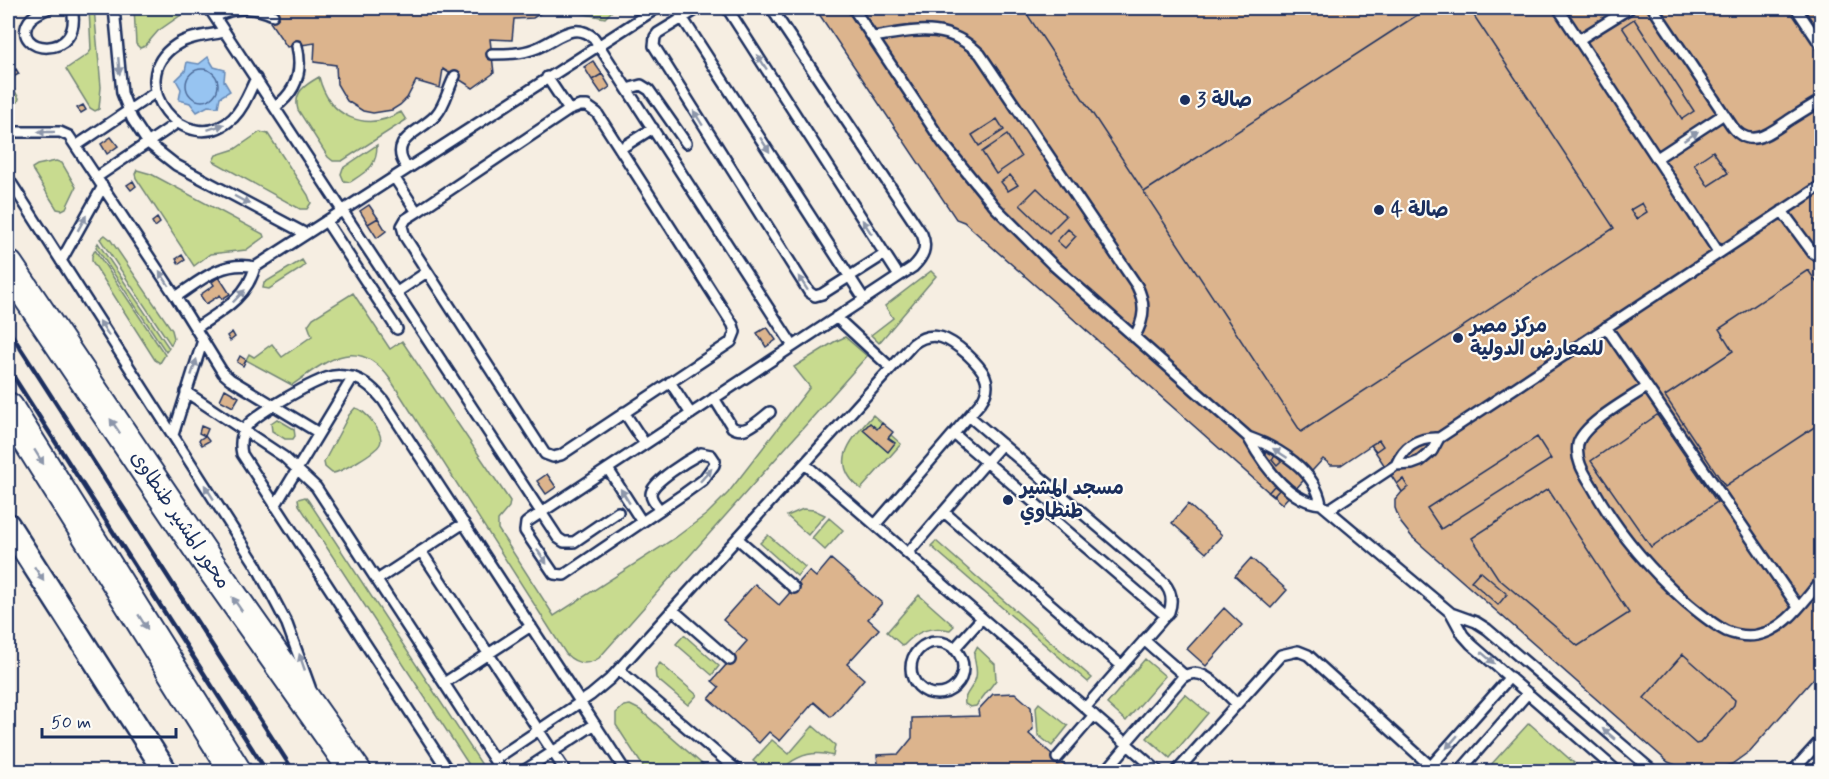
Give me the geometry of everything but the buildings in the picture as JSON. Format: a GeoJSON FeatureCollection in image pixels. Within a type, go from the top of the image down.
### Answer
{"type":"FeatureCollection","features":[{"type":"Feature","properties":{"kind":"highway","name":"محور المشير طنطاوى"},"geometry":{"type":"LineString","coordinates":[[8,266],[208,562],[356,771]]}},
{"type":"Feature","properties":{"kind":"highway"},"geometry":{"type":"LineString","coordinates":[[8,408],[236,771]]}},
{"type":"Feature","properties":{"kind":"street"},"geometry":{"type":"LineString","coordinates":[[8,525],[166,771]]}},
{"type":"Feature","properties":{"kind":"lane"},"geometry":{"type":"LineString","coordinates":[[49,8],[33,17],[27,26],[30,42],[39,48],[50,48],[70,34],[74,22],[72,8]]}},
{"type":"Feature","properties":{"kind":"lane"},"geometry":{"type":"LineString","coordinates":[[114,8],[120,83],[128,111],[136,128],[148,143],[176,165],[306,234]]}},
{"type":"Feature","properties":{"kind":"lane"},"geometry":{"type":"LineString","coordinates":[[209,8],[558,538],[567,543],[577,540],[618,512]]}},
{"type":"Feature","properties":{"kind":"lane"},"geometry":{"type":"LineString","coordinates":[[215,17],[234,9],[244,8],[273,15]]}},
{"type":"Feature","properties":{"kind":"lane"},"geometry":{"type":"LineString","coordinates":[[636,8],[642,17]]}},
{"type":"Feature","properties":{"kind":"lane"},"geometry":{"type":"LineString","coordinates":[[196,328],[235,301],[250,282],[255,267],[657,8]]}},
{"type":"Feature","properties":{"kind":"lane"},"geometry":{"type":"LineString","coordinates":[[676,8],[864,299]]}},
{"type":"Feature","properties":{"kind":"lane"},"geometry":{"type":"LineString","coordinates":[[699,8],[658,33],[653,41],[654,46],[807,289],[819,296],[885,254]]}},
{"type":"Feature","properties":{"kind":"lane"},"geometry":{"type":"LineString","coordinates":[[727,8],[899,276]]}},
{"type":"Feature","properties":{"kind":"lane"},"geometry":{"type":"LineString","coordinates":[[660,510],[651,498],[654,484],[701,453],[711,455],[715,461],[714,465],[703,480],[660,510],[564,575],[556,576],[525,531],[526,523],[542,512],[913,267],[922,257],[925,246],[922,234],[771,8]]}},
{"type":"Feature","properties":{"kind":"lane"},"geometry":{"type":"LineString","coordinates":[[853,8],[943,144],[977,187],[1033,247],[1248,437],[1281,452],[1299,467],[1317,489],[1325,507]]}},
{"type":"Feature","properties":{"kind":"lane"},"geometry":{"type":"LineString","coordinates":[[1558,8],[1719,253]]}},
{"type":"Feature","properties":{"kind":"lane"},"geometry":{"type":"LineString","coordinates":[[1580,39],[1630,8]]}},
{"type":"Feature","properties":{"kind":"lane"},"geometry":{"type":"LineString","coordinates":[[1653,8],[1740,135],[1758,138],[1821,100]]}},
{"type":"Feature","properties":{"kind":"lane"},"geometry":{"type":"LineString","coordinates":[[1796,8],[1821,47]]}},
{"type":"Feature","properties":{"kind":"lane"},"geometry":{"type":"LineString","coordinates":[[492,54],[513,54],[534,50],[572,30],[590,34],[793,346]]}},
{"type":"Feature","properties":{"kind":"lane"},"geometry":{"type":"LineString","coordinates":[[873,37],[921,30],[943,32],[963,40],[980,54],[1137,286],[1144,312],[1139,330],[1134,337]]}},
{"type":"Feature","properties":{"kind":"lane"},"geometry":{"type":"LineString","coordinates":[[225,32],[191,39],[174,46],[168,52],[158,66],[156,75],[156,92],[163,110],[177,123],[195,129],[205,130],[223,125],[231,120],[244,105],[256,78]]}},
{"type":"Feature","properties":{"kind":"lane"},"geometry":{"type":"LineString","coordinates":[[275,107],[290,94],[295,85],[300,66],[297,46]]}},
{"type":"Feature","properties":{"kind":"lane"},"geometry":{"type":"LineString","coordinates":[[407,168],[401,158],[403,142],[437,114],[455,76]]}},
{"type":"Feature","properties":{"kind":"lane"},"geometry":{"type":"LineString","coordinates":[[547,77],[569,110]]}},
{"type":"Feature","properties":{"kind":"lane"},"geometry":{"type":"LineString","coordinates":[[627,89],[641,85],[649,90],[686,143]]}},
{"type":"Feature","properties":{"kind":"lane"},"geometry":{"type":"LineString","coordinates":[[76,146],[156,92]]}},
{"type":"Feature","properties":{"kind":"lane"},"geometry":{"type":"LineString","coordinates":[[580,106],[597,113],[620,149],[734,328],[735,336],[731,342],[557,457],[553,457],[545,454],[427,272],[402,230],[403,222],[569,110],[580,106]]}},
{"type":"Feature","properties":{"kind":"lane"},"geometry":{"type":"LineString","coordinates":[[1657,158],[1724,114]]}},
{"type":"Feature","properties":{"kind":"lane"},"geometry":{"type":"LineString","coordinates":[[97,177],[177,123]]}},
{"type":"Feature","properties":{"kind":"lane"},"geometry":{"type":"LineString","coordinates":[[620,149],[653,128]]}},
{"type":"Feature","properties":{"kind":"lane"},"geometry":{"type":"LineString","coordinates":[[8,132],[60,132],[69,136],[226,376],[319,433]]}},
{"type":"Feature","properties":{"kind":"lane"},"geometry":{"type":"LineString","coordinates":[[394,177],[417,212]]}},
{"type":"Feature","properties":{"kind":"lane"},"geometry":{"type":"LineString","coordinates":[[8,178],[256,565],[272,594],[299,655],[319,718]]}},
{"type":"Feature","properties":{"kind":"lane"},"geometry":{"type":"LineString","coordinates":[[1325,507],[1396,465],[1420,461],[1432,451],[1439,438],[1821,185]]}},
{"type":"Feature","properties":{"kind":"lane"},"geometry":{"type":"LineString","coordinates":[[61,261],[103,186]]}},
{"type":"Feature","properties":{"kind":"lane"},"geometry":{"type":"LineString","coordinates":[[1782,211],[1813,253],[1821,259]]}},
{"type":"Feature","properties":{"kind":"lane"},"geometry":{"type":"LineString","coordinates":[[326,221],[397,329]]}},
{"type":"Feature","properties":{"kind":"lane"},"geometry":{"type":"LineString","coordinates":[[176,297],[222,267],[238,265],[255,267]]}},
{"type":"Feature","properties":{"kind":"lane"},"geometry":{"type":"LineString","coordinates":[[397,292],[427,272]]}},
{"type":"Feature","properties":{"kind":"lane"},"geometry":{"type":"LineString","coordinates":[[836,317],[891,368]]}},
{"type":"Feature","properties":{"kind":"lane"},"geometry":{"type":"LineString","coordinates":[[1606,327],[1798,607]]}},
{"type":"Feature","properties":{"kind":"lane"},"geometry":{"type":"LineString","coordinates":[[494,760],[580,701],[619,670],[919,339],[932,336],[946,338],[982,369],[987,380],[984,397],[875,525]]}},
{"type":"Feature","properties":{"kind":"lane"},"geometry":{"type":"LineString","coordinates":[[173,435],[203,340]]}},
{"type":"Feature","properties":{"kind":"lane"},"geometry":{"type":"LineString","coordinates":[[274,506],[353,377]]}},
{"type":"Feature","properties":{"kind":"lane"},"geometry":{"type":"LineString","coordinates":[[449,771],[242,454],[240,442],[244,430],[251,421],[326,378],[353,377],[370,386],[383,400],[626,771]]}},
{"type":"Feature","properties":{"kind":"lane"},"geometry":{"type":"LineString","coordinates":[[670,382],[691,414]]}},
{"type":"Feature","properties":{"kind":"lane"},"geometry":{"type":"LineString","coordinates":[[1647,387],[1588,428],[1578,446],[1577,453],[1581,467],[1614,523],[1632,546],[1671,589],[1696,611],[1725,631],[1745,636],[1766,633],[1784,623],[1821,580]]}},
{"type":"Feature","properties":{"kind":"lane"},"geometry":{"type":"LineString","coordinates":[[186,392],[298,468],[324,498],[502,771]]}},
{"type":"Feature","properties":{"kind":"lane"},"geometry":{"type":"LineString","coordinates":[[714,398],[736,430],[745,429],[770,412]]}},
{"type":"Feature","properties":{"kind":"lane"},"geometry":{"type":"LineString","coordinates":[[624,412],[645,444]]}},
{"type":"Feature","properties":{"kind":"lane"},"geometry":{"type":"LineString","coordinates":[[969,416],[1164,583],[1171,596],[1171,607],[1166,616],[1085,708]]}},
{"type":"Feature","properties":{"kind":"lane"},"geometry":{"type":"LineString","coordinates":[[954,434],[1166,616]]}},
{"type":"Feature","properties":{"kind":"lane"},"geometry":{"type":"LineString","coordinates":[[1248,437],[1260,458],[1284,484],[1306,501],[1325,507],[1451,613],[1476,622],[1487,629],[1654,771]]}},
{"type":"Feature","properties":{"kind":"lane"},"geometry":{"type":"LineString","coordinates":[[1396,465],[1409,446],[1423,439],[1439,438]]}},
{"type":"Feature","properties":{"kind":"lane"},"geometry":{"type":"LineString","coordinates":[[908,554],[1002,444]]}},
{"type":"Feature","properties":{"kind":"lane"},"geometry":{"type":"LineString","coordinates":[[1409,446],[1420,461]]}},
{"type":"Feature","properties":{"kind":"lane"},"geometry":{"type":"LineString","coordinates":[[805,464],[1158,771]]}},
{"type":"Feature","properties":{"kind":"lane"},"geometry":{"type":"LineString","coordinates":[[608,469],[642,522]]}},
{"type":"Feature","properties":{"kind":"lane"},"geometry":{"type":"LineString","coordinates":[[944,512],[1122,666]]}},
{"type":"Feature","properties":{"kind":"lane"},"geometry":{"type":"LineString","coordinates":[[377,580],[464,524]]}},
{"type":"Feature","properties":{"kind":"lane"},"geometry":{"type":"LineString","coordinates":[[738,538],[794,588]]}},
{"type":"Feature","properties":{"kind":"lane"},"geometry":{"type":"LineString","coordinates":[[422,551],[566,771]]}},
{"type":"Feature","properties":{"kind":"lane"},"geometry":{"type":"LineString","coordinates":[[673,610],[730,660]]}},
{"type":"Feature","properties":{"kind":"lane"},"geometry":{"type":"LineString","coordinates":[[1451,613],[1460,630],[1472,644],[1618,771]]}},
{"type":"Feature","properties":{"kind":"lane"},"geometry":{"type":"LineString","coordinates":[[954,649],[982,618]]}},
{"type":"Feature","properties":{"kind":"lane"},"geometry":{"type":"LineString","coordinates":[[444,683],[531,626]]}},
{"type":"Feature","properties":{"kind":"lane"},"geometry":{"type":"LineString","coordinates":[[1144,640],[1184,675]]}},
{"type":"Feature","properties":{"kind":"lane"},"geometry":{"type":"LineString","coordinates":[[933,643],[940,643],[954,649],[959,654],[963,668],[962,675],[954,688],[941,694],[927,692],[920,688],[912,676],[912,661],[915,655],[926,645],[933,643]]}},
{"type":"Feature","properties":{"kind":"lane"},"geometry":{"type":"LineString","coordinates":[[1176,771],[1281,655],[1292,651],[1303,652],[1434,769],[1510,677]]}},
{"type":"Feature","properties":{"kind":"lane"},"geometry":{"type":"LineString","coordinates":[[619,670],[739,771]]}},
{"type":"Feature","properties":{"kind":"lane"},"geometry":{"type":"LineString","coordinates":[[1105,771],[1184,675],[1192,672],[1203,674],[1237,704]]}},
{"type":"Feature","properties":{"kind":"lane"},"geometry":{"type":"LineString","coordinates":[[1459,771],[1528,693]]}},
{"type":"Feature","properties":{"kind":"lane"},"geometry":{"type":"LineString","coordinates":[[1057,758],[1094,715]]}},
{"type":"Feature","properties":{"kind":"lane"},"geometry":{"type":"LineString","coordinates":[[522,771],[595,724]]}},
{"type":"Feature","properties":{"kind":"lane"},"geometry":{"type":"LineString","coordinates":[[1792,771],[1821,738]]}},
{"type":"Feature","properties":{"kind":"green space"},"geometry":{"type":"Polygon","coordinates":[[[89,8],[94,8],[101,87],[99,109],[95,111],[90,108],[66,69],[91,50],[89,8]]]}},
{"type":"Feature","properties":{"kind":"green space"},"geometry":{"type":"Polygon","coordinates":[[[134,8],[183,8],[181,15],[158,31],[145,46],[140,48],[136,44],[134,8]]]}},
{"type":"Feature","properties":{"kind":"green space"},"geometry":{"type":"Polygon","coordinates":[[[588,8],[612,8],[612,11],[605,18],[579,13],[588,8]]]}},
{"type":"Feature","properties":{"kind":"green space"},"geometry":{"type":"Polygon","coordinates":[[[319,77],[331,102],[350,117],[362,121],[374,121],[401,112],[406,120],[342,161],[333,161],[328,157],[298,110],[297,104],[301,90],[319,77]]]}},
{"type":"Feature","properties":{"kind":"green space"},"geometry":{"type":"Polygon","coordinates":[[[8,80],[19,98],[18,102],[10,102],[8,99],[8,80]]]}},
{"type":"Feature","properties":{"kind":"green space"},"geometry":{"type":"Polygon","coordinates":[[[260,132],[268,134],[308,195],[311,203],[307,209],[300,209],[213,161],[216,155],[235,149],[260,132]]]}},
{"type":"Feature","properties":{"kind":"green space"},"geometry":{"type":"Polygon","coordinates":[[[377,145],[375,159],[370,168],[350,182],[344,181],[341,174],[343,168],[377,145]]]}},
{"type":"Feature","properties":{"kind":"green space"},"geometry":{"type":"Polygon","coordinates":[[[56,161],[62,163],[76,187],[66,208],[62,210],[57,209],[32,168],[56,161]]]}},
{"type":"Feature","properties":{"kind":"green space"},"geometry":{"type":"Polygon","coordinates":[[[137,170],[151,174],[263,234],[264,237],[246,250],[210,254],[194,266],[136,178],[137,170]]]}},
{"type":"Feature","properties":{"kind":"green space"},"geometry":{"type":"Polygon","coordinates":[[[105,235],[172,330],[174,338],[171,345],[100,239],[105,235]]]}},
{"type":"Feature","properties":{"kind":"green space"},"geometry":{"type":"Polygon","coordinates":[[[98,243],[169,348],[166,352],[96,247],[98,243]]]}},
{"type":"Feature","properties":{"kind":"green space"},"geometry":{"type":"Polygon","coordinates":[[[95,250],[165,355],[160,363],[155,360],[92,261],[95,250]]]}},
{"type":"Feature","properties":{"kind":"green space"},"geometry":{"type":"Polygon","coordinates":[[[302,260],[305,265],[302,268],[269,289],[263,288],[264,283],[302,260]]]}},
{"type":"Feature","properties":{"kind":"green space"},"geometry":{"type":"Polygon","coordinates":[[[931,271],[936,276],[879,343],[871,335],[893,318],[885,306],[931,271]]]}},
{"type":"Feature","properties":{"kind":"green space"},"geometry":{"type":"Polygon","coordinates":[[[353,293],[390,349],[402,341],[510,501],[509,507],[498,520],[498,529],[554,616],[675,538],[707,514],[728,493],[810,387],[794,367],[845,337],[867,356],[599,658],[582,663],[566,654],[390,379],[378,365],[366,358],[354,355],[342,356],[317,368],[292,385],[246,360],[249,354],[254,357],[272,344],[282,357],[312,336],[308,325],[313,318],[353,293]]]}},
{"type":"Feature","properties":{"kind":"green space"},"geometry":{"type":"Polygon","coordinates":[[[355,408],[364,413],[377,428],[380,434],[380,444],[358,462],[332,473],[325,467],[324,462],[355,408]]]}},
{"type":"Feature","properties":{"kind":"green space"},"geometry":{"type":"Polygon","coordinates":[[[873,415],[882,423],[877,429],[870,423],[864,431],[887,451],[894,443],[888,438],[891,435],[901,444],[861,489],[851,479],[845,460],[851,441],[873,415]]]}},
{"type":"Feature","properties":{"kind":"green space"},"geometry":{"type":"Polygon","coordinates":[[[277,419],[294,429],[293,439],[285,439],[272,431],[271,423],[277,419]]]}},
{"type":"Feature","properties":{"kind":"green space"},"geometry":{"type":"Polygon","coordinates":[[[305,497],[486,771],[473,771],[299,505],[298,499],[305,497]]]}},
{"type":"Feature","properties":{"kind":"green space"},"geometry":{"type":"Polygon","coordinates":[[[803,509],[814,510],[825,515],[808,535],[787,516],[803,509]]]}},
{"type":"Feature","properties":{"kind":"green space"},"geometry":{"type":"Polygon","coordinates":[[[829,518],[843,530],[825,550],[812,538],[829,518]]]}},
{"type":"Feature","properties":{"kind":"green space"},"geometry":{"type":"Polygon","coordinates":[[[768,535],[805,567],[797,576],[760,543],[768,535]]]}},
{"type":"Feature","properties":{"kind":"green space"},"geometry":{"type":"Polygon","coordinates":[[[936,541],[1092,678],[1088,682],[931,546],[936,541]]]}},
{"type":"Feature","properties":{"kind":"green space"},"geometry":{"type":"Polygon","coordinates":[[[919,595],[954,626],[950,630],[936,628],[924,631],[903,646],[887,632],[919,595]]]}},
{"type":"Feature","properties":{"kind":"green space"},"geometry":{"type":"Polygon","coordinates":[[[684,635],[719,666],[712,675],[676,644],[684,635]]]}},
{"type":"Feature","properties":{"kind":"green space"},"geometry":{"type":"Polygon","coordinates":[[[977,647],[995,664],[996,680],[976,706],[970,707],[965,704],[965,700],[976,677],[974,653],[977,647]]]}},
{"type":"Feature","properties":{"kind":"green space"},"geometry":{"type":"Polygon","coordinates":[[[1145,659],[1165,676],[1126,721],[1107,704],[1145,659]]]}},
{"type":"Feature","properties":{"kind":"green space"},"geometry":{"type":"Polygon","coordinates":[[[660,663],[697,695],[688,705],[656,678],[655,669],[660,663]]]}},
{"type":"Feature","properties":{"kind":"green space"},"geometry":{"type":"Polygon","coordinates":[[[1185,694],[1208,713],[1170,758],[1147,738],[1185,694]]]}},
{"type":"Feature","properties":{"kind":"green space"},"geometry":{"type":"Polygon","coordinates":[[[1039,703],[1068,726],[1052,746],[1038,735],[1036,707],[1039,703]]]}},
{"type":"Feature","properties":{"kind":"green space"},"geometry":{"type":"Polygon","coordinates":[[[630,705],[640,710],[710,771],[646,771],[616,725],[616,713],[624,706],[630,705]]]}},
{"type":"Feature","properties":{"kind":"green space"},"geometry":{"type":"Polygon","coordinates":[[[1529,723],[1583,771],[1478,771],[1484,765],[1488,768],[1529,723]]]}},
{"type":"Feature","properties":{"kind":"green space"},"geometry":{"type":"Polygon","coordinates":[[[813,726],[835,745],[833,756],[811,754],[792,761],[781,771],[765,771],[753,761],[772,740],[789,754],[813,726]]]}},
{"type":"Feature","properties":{"kind":"water"},"geometry":{"type":"Polygon","coordinates":[[[208,57],[214,67],[225,70],[224,81],[230,91],[220,97],[218,107],[208,106],[197,112],[190,103],[179,100],[181,89],[176,80],[185,71],[187,62],[199,64],[208,57]]]}},
{"type":"Feature","properties":{"kind":"railway"},"geometry":{"type":"LineString","coordinates":[[8,329],[294,772]]}},
{"type":"Feature","properties":{"kind":"railway"},"geometry":{"type":"LineString","coordinates":[[8,368],[267,772]]}},
{"type":"Feature","properties":{"kind":"place","name":"صالة 3"},"geometry":{"type":"Point","coordinates":[1185,100]}},
{"type":"Feature","properties":{"kind":"place","name":"صالة 4"},"geometry":{"type":"Point","coordinates":[1379,210]}},
{"type":"Feature","properties":{"kind":"place","name":"مركز مصر للمعارض الدولية"},"geometry":{"type":"Point","coordinates":[1458,338]}},
{"type":"Feature","properties":{"kind":"place","name":"مسجد المشير طنطاوي"},"geometry":{"type":"Point","coordinates":[1008,500]}}]}
